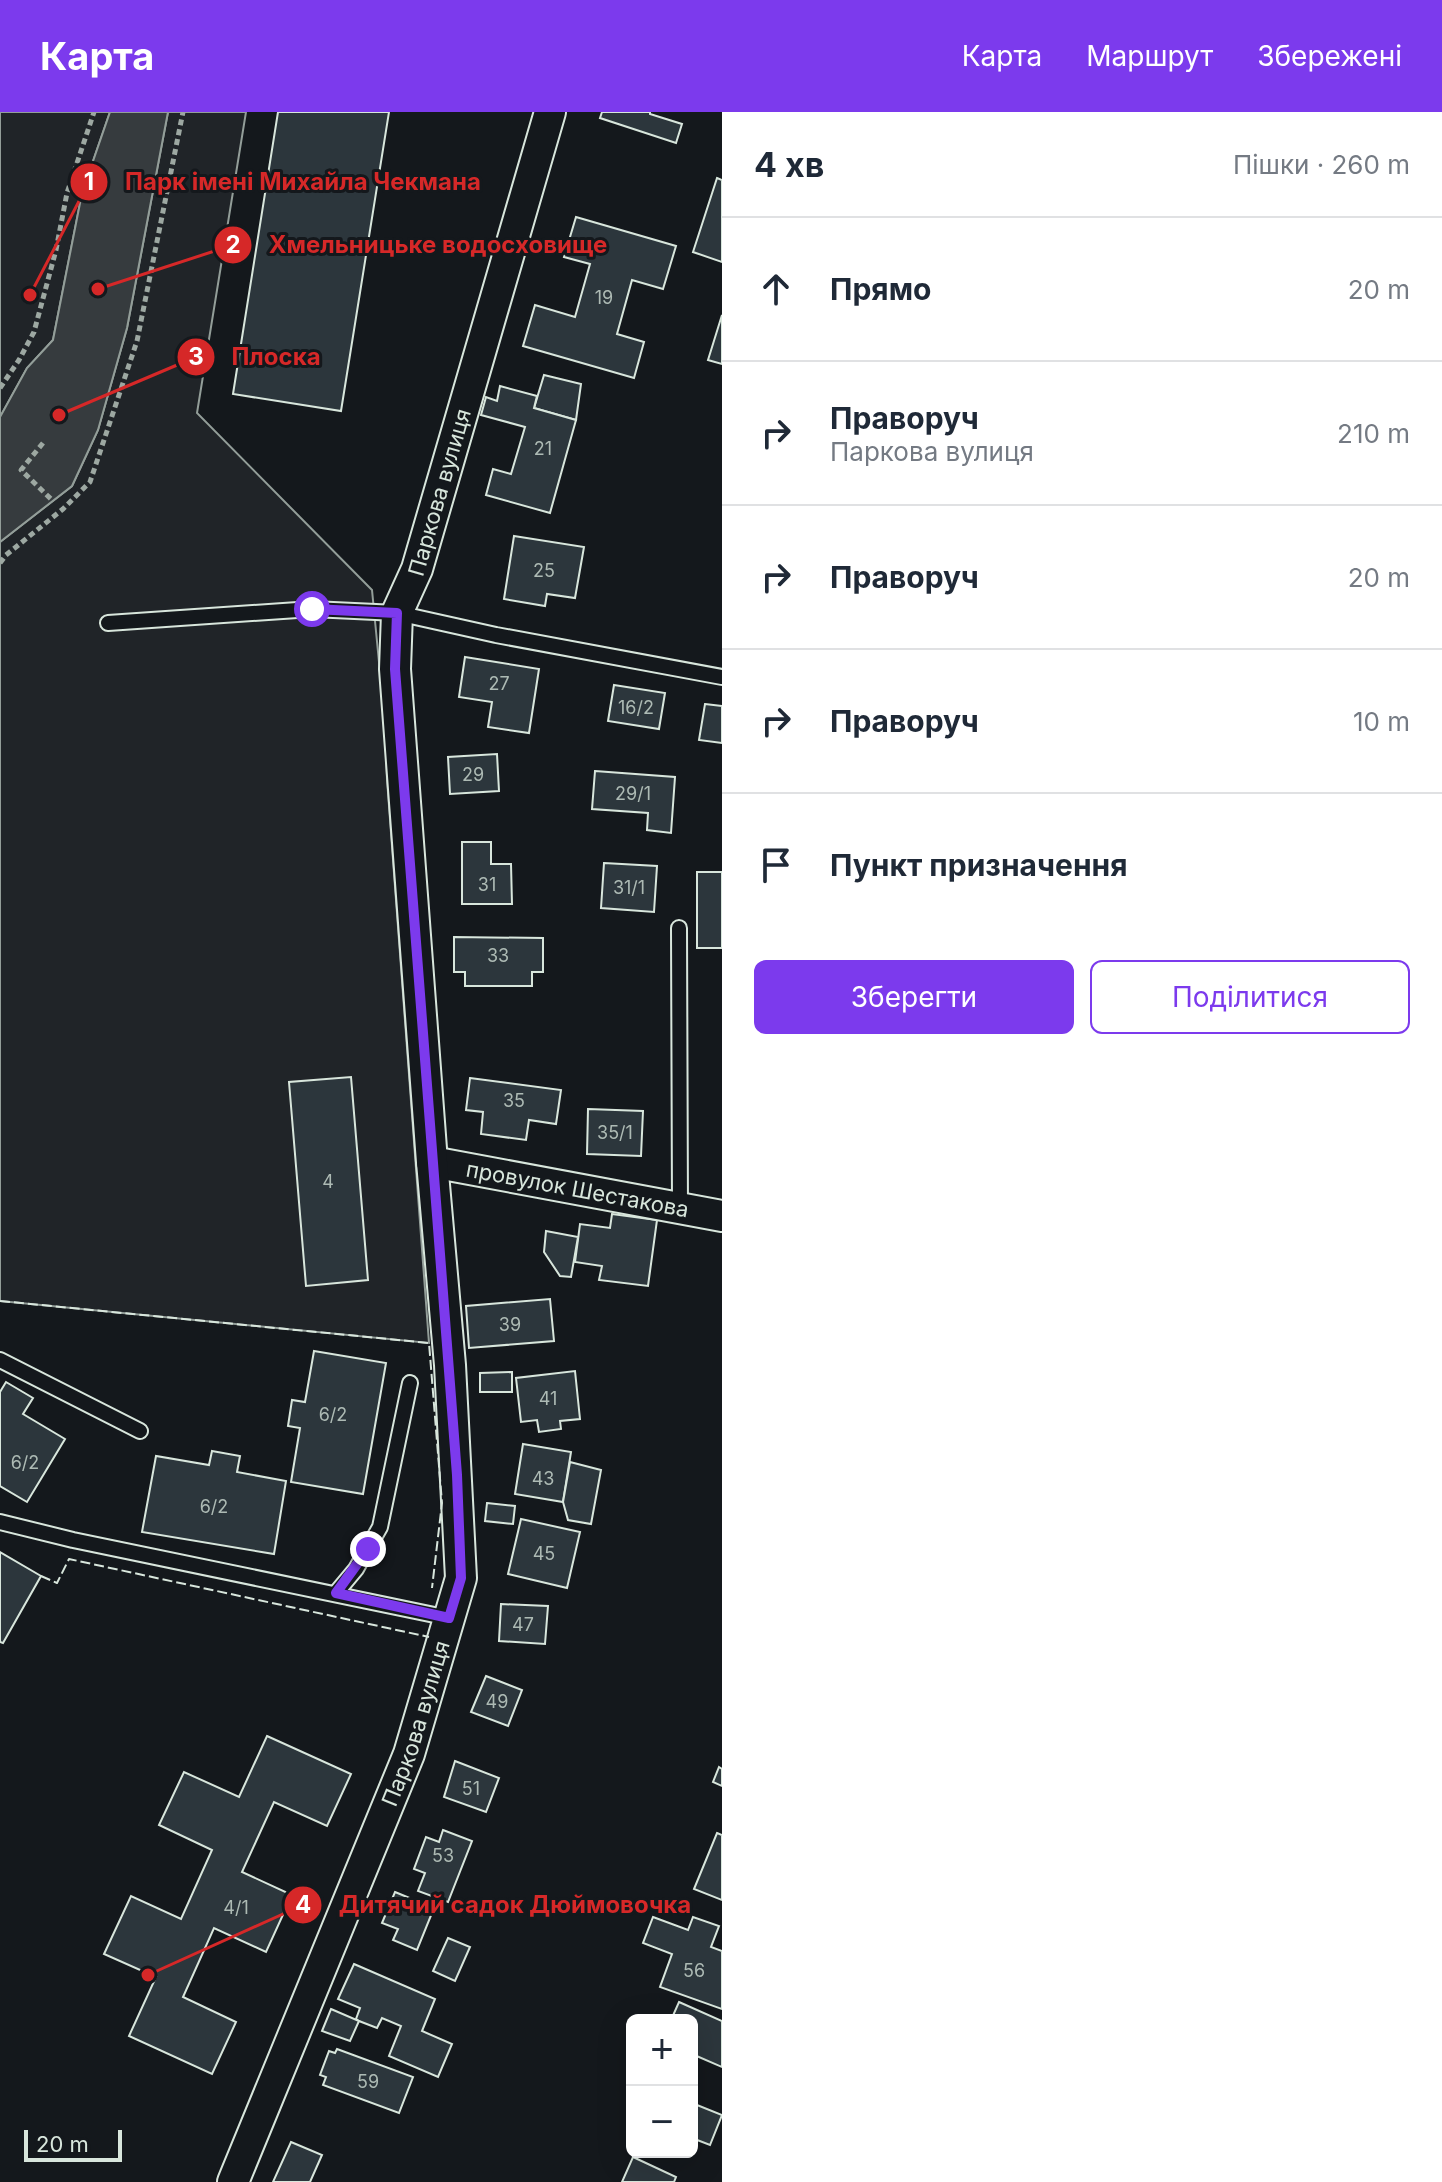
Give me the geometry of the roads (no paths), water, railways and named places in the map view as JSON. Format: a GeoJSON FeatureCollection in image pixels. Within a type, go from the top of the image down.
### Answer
{"type":"FeatureCollection","features":[{"type":"Feature","properties":{"kind":"street","name":"Паркова вулиця"},"geometry":{"type":"LineString","coordinates":[[233,2182],[409,1754],[461,1578],[451,1381],[395,669],[397,613],[417,569],[550,112]]}},
{"type":"Feature","properties":{"kind":"street","name":"провулок Шестакова"},"geometry":{"type":"LineString","coordinates":[[432,1162],[722,1216]]}},
{"type":"Feature","properties":{"kind":"lane"},"geometry":{"type":"LineString","coordinates":[[108,623],[312,609],[397,613],[496,635],[722,677]]}},
{"type":"Feature","properties":{"kind":"lane"},"geometry":{"type":"LineString","coordinates":[[679,928],[680,1209]]}},
{"type":"Feature","properties":{"kind":"lane"},"geometry":{"type":"LineString","coordinates":[[0,1360],[140,1431]]}},
{"type":"Feature","properties":{"kind":"lane"},"geometry":{"type":"LineString","coordinates":[[336,1593],[356,1569],[380,1527],[410,1383]]}},
{"type":"Feature","properties":{"kind":"lane"},"geometry":{"type":"LineString","coordinates":[[0,1522],[449,1618]]}},
{"type":"Feature","properties":{"kind":"place","name":"Хмельницьке водосховище"},"geometry":{"type":"Point","coordinates":[98,289]}},
{"type":"Feature","properties":{"kind":"place","name":"Парк імені Михайла Чекмана"},"geometry":{"type":"Point","coordinates":[30,295]}},
{"type":"Feature","properties":{"kind":"place","name":"Плоска"},"geometry":{"type":"Point","coordinates":[59,415]}},
{"type":"Feature","properties":{"kind":"place","name":"Дитячий садок Дюймовочка"},"geometry":{"type":"Point","coordinates":[148,1975]}}]}
